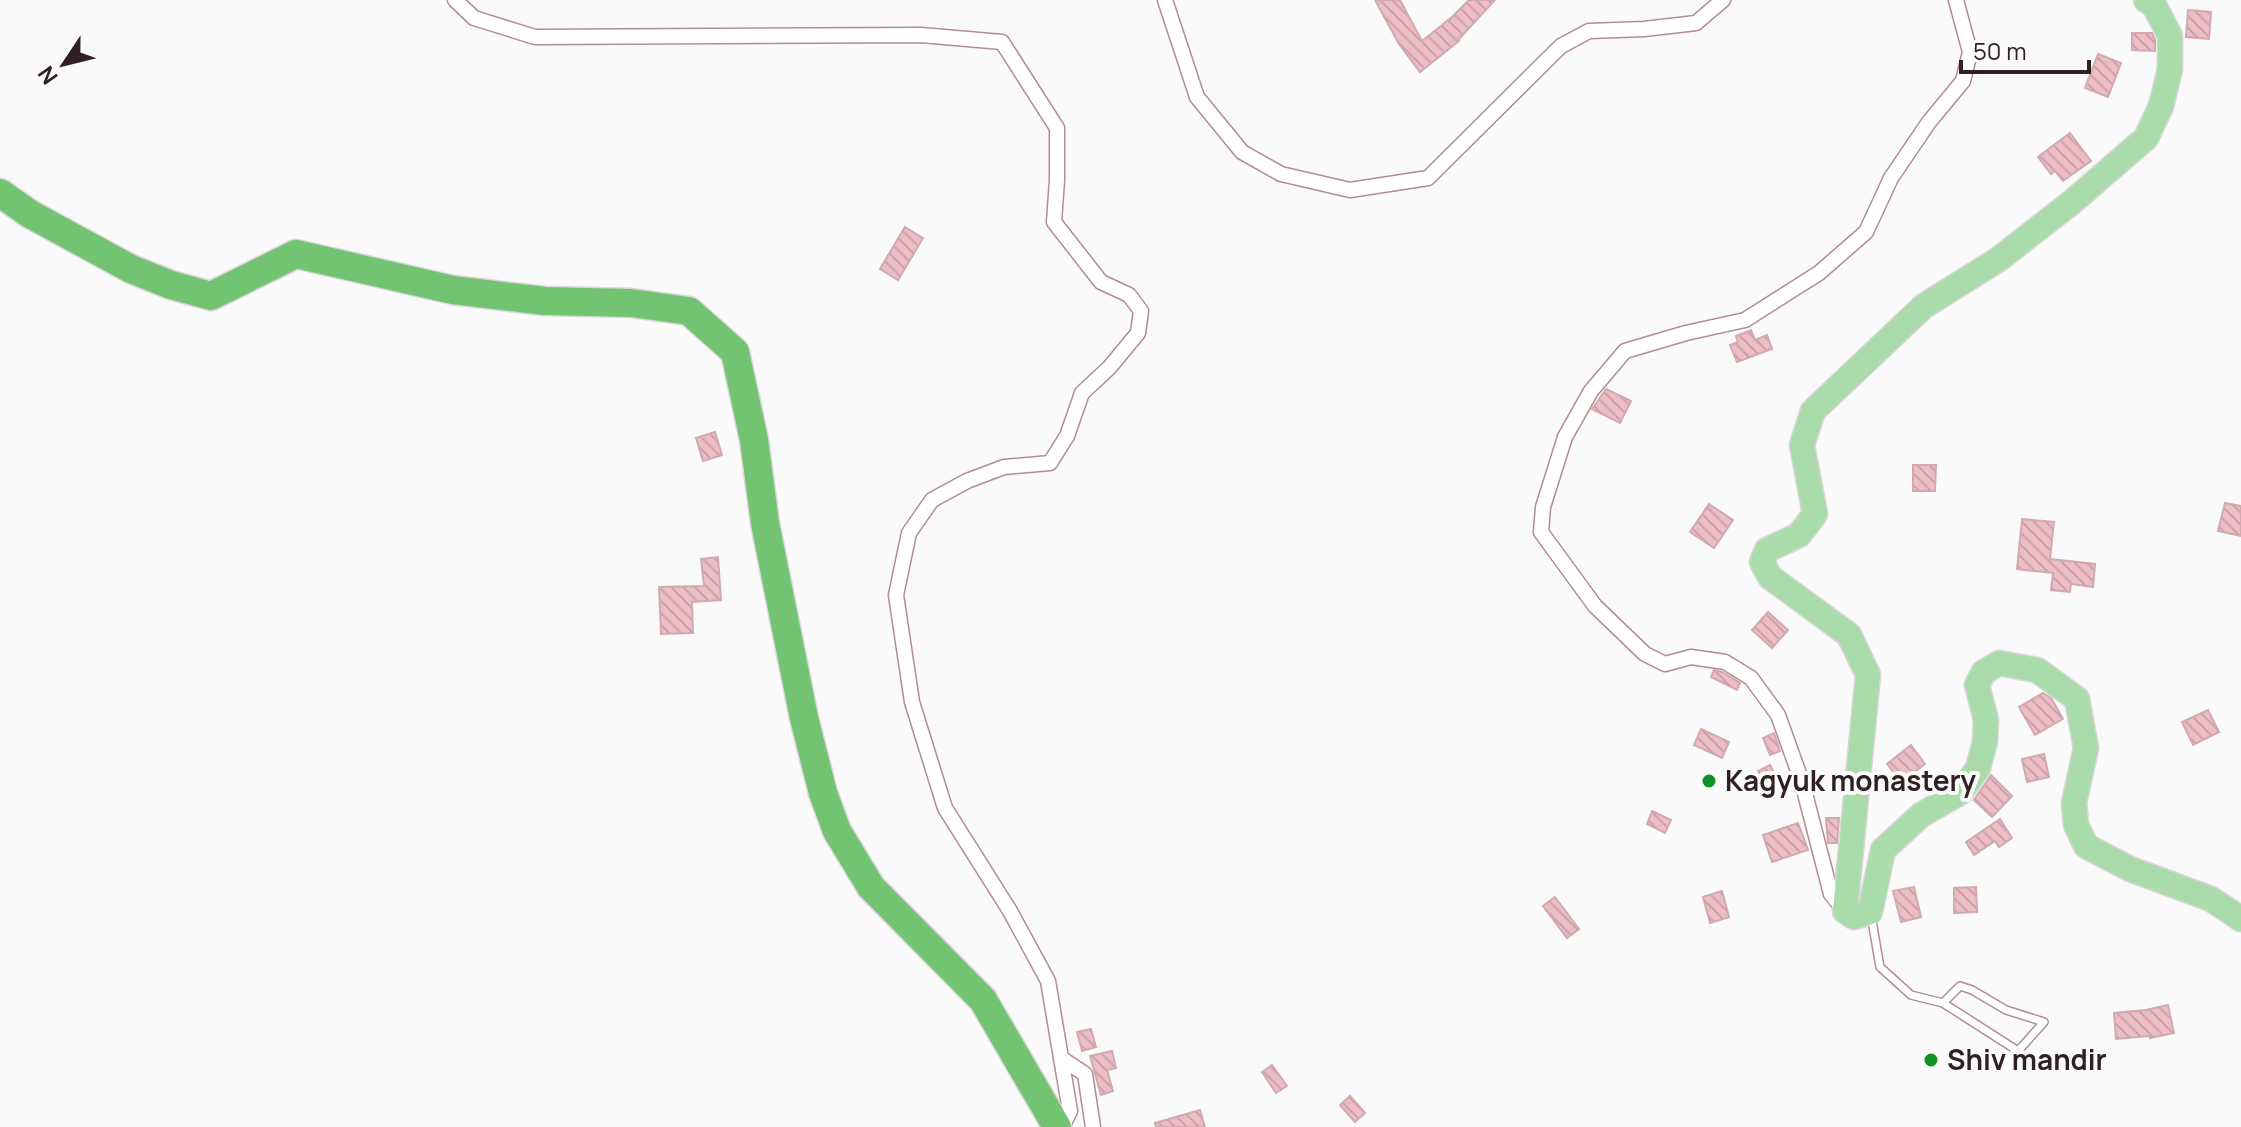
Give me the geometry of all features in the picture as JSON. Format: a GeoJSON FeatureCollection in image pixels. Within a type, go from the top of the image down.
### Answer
{"type":"FeatureCollection","features":[{"type":"Feature","properties":{"kind":"highway"},"geometry":{"type":"LineString","coordinates":[[0,193],[30,214],[131,269],[211,296],[296,254],[453,290],[545,301],[631,303],[689,311],[735,352],[804,718],[823,793],[837,831],[871,887],[983,1000],[1059,1127]]}},
{"type":"Feature","properties":{"kind":"main road"},"geometry":{"type":"LineString","coordinates":[[2146,0],[2154,5],[2170,36],[2170,69],[2161,106],[2146,138],[2072,202],[2011,249],[1924,306],[1813,411],[1802,445],[1815,514],[1799,535],[1767,550],[1762,562],[1770,577],[1849,635],[1868,675],[1845,911],[1854,917],[1870,912],[1883,850],[1921,815],[1961,792],[1978,768],[1985,742],[1986,720],[1977,685],[1984,672],[1999,663],[2037,670],[2077,699],[2086,748],[2074,803],[2076,825],[2086,846],[2130,869],[2211,899],[2241,919]]}},
{"type":"Feature","properties":{"kind":"street"},"geometry":{"type":"LineString","coordinates":[[455,0],[474,18],[535,37],[921,35],[1002,42],[1057,128],[1054,222],[1101,282],[1129,295],[1141,311],[1138,333],[1109,368],[1082,393],[1067,436],[1050,463],[1004,467],[967,481],[932,500],[909,533],[896,595],[912,702],[945,808],[1010,911],[1048,981],[1070,1111],[1059,1127]]}},
{"type":"Feature","properties":{"kind":"street"},"geometry":{"type":"LineString","coordinates":[[1165,0],[1197,97],[1242,152],[1281,174],[1350,190],[1428,178],[1561,46],[1589,31],[1696,23],[1723,0]]}},
{"type":"Feature","properties":{"kind":"street"},"geometry":{"type":"LineString","coordinates":[[1845,911],[1831,894],[1802,782],[1778,715],[1751,678],[1725,662],[1691,657],[1665,664],[1645,654],[1595,606],[1541,532],[1543,507],[1565,437],[1591,391],[1625,351],[1745,320],[1819,273],[1866,232],[1891,178],[1929,122],[1963,81],[1970,52],[1956,0]]}},
{"type":"Feature","properties":{"kind":"street"},"geometry":{"type":"LineString","coordinates":[[1061,1058],[1085,1074],[1093,1127]]}},
{"type":"Feature","properties":{"kind":"lane"},"geometry":{"type":"LineString","coordinates":[[1870,912],[1880,967],[1911,995],[1943,1003],[2018,1051],[2044,1022],[2006,1010],[1960,986],[1943,1003]]}},
{"type":"Feature","properties":{"kind":"building"},"geometry":{"type":"Polygon","coordinates":[[[1375,0],[1400,0],[1422,41],[1469,0],[1495,0],[1459,41],[1420,72],[1399,44],[1375,0]]]}},
{"type":"Feature","properties":{"kind":"building"},"geometry":{"type":"Polygon","coordinates":[[[2188,10],[2211,12],[2209,39],[2186,37],[2188,10]]]}},
{"type":"Feature","properties":{"kind":"building"},"geometry":{"type":"Polygon","coordinates":[[[2132,33],[2152,33],[2155,51],[2132,50],[2132,33]]]}},
{"type":"Feature","properties":{"kind":"building"},"geometry":{"type":"Polygon","coordinates":[[[2098,54],[2121,63],[2108,97],[2085,88],[2098,54]]]}},
{"type":"Feature","properties":{"kind":"building"},"geometry":{"type":"Polygon","coordinates":[[[2070,133],[2091,161],[2063,181],[2055,171],[2051,174],[2038,157],[2070,133]]]}},
{"type":"Feature","properties":{"kind":"building"},"geometry":{"type":"Polygon","coordinates":[[[905,227],[923,238],[898,280],[880,269],[905,227]]]}},
{"type":"Feature","properties":{"kind":"building"},"geometry":{"type":"Polygon","coordinates":[[[1751,330],[1755,340],[1767,335],[1772,349],[1737,362],[1730,345],[1738,342],[1736,336],[1751,330]]]}},
{"type":"Feature","properties":{"kind":"building"},"geometry":{"type":"Polygon","coordinates":[[[1606,389],[1631,401],[1620,423],[1592,409],[1606,389]]]}},
{"type":"Feature","properties":{"kind":"building"},"geometry":{"type":"Polygon","coordinates":[[[715,432],[722,455],[703,461],[696,438],[715,432]]]}},
{"type":"Feature","properties":{"kind":"building"},"geometry":{"type":"Polygon","coordinates":[[[1913,465],[1936,465],[1935,491],[1913,491],[1913,465]]]}},
{"type":"Feature","properties":{"kind":"building"},"geometry":{"type":"Polygon","coordinates":[[[2225,503],[2241,506],[2241,536],[2218,531],[2225,503]]]}},
{"type":"Feature","properties":{"kind":"building"},"geometry":{"type":"Polygon","coordinates":[[[1709,504],[1733,520],[1714,548],[1690,532],[1709,504]]]}},
{"type":"Feature","properties":{"kind":"building"},"geometry":{"type":"Polygon","coordinates":[[[2022,519],[2054,522],[2050,559],[2095,564],[2093,587],[2071,584],[2070,592],[2051,590],[2053,573],[2017,569],[2022,519]]]}},
{"type":"Feature","properties":{"kind":"building"},"geometry":{"type":"Polygon","coordinates":[[[718,557],[721,600],[692,602],[693,633],[661,634],[659,587],[704,586],[701,559],[718,557]]]}},
{"type":"Feature","properties":{"kind":"building"},"geometry":{"type":"Polygon","coordinates":[[[1768,612],[1788,630],[1772,648],[1752,630],[1768,612]]]}},
{"type":"Feature","properties":{"kind":"building"},"geometry":{"type":"Polygon","coordinates":[[[1714,670],[1740,683],[1737,690],[1711,677],[1714,670]]]}},
{"type":"Feature","properties":{"kind":"building"},"geometry":{"type":"Polygon","coordinates":[[[2043,693],[2051,698],[2063,719],[2035,735],[2019,707],[2043,693]]]}},
{"type":"Feature","properties":{"kind":"building"},"geometry":{"type":"Polygon","coordinates":[[[2208,710],[2219,732],[2193,745],[2182,722],[2208,710]]]}},
{"type":"Feature","properties":{"kind":"building"},"geometry":{"type":"Polygon","coordinates":[[[1701,729],[1729,742],[1722,758],[1694,745],[1701,729]]]}},
{"type":"Feature","properties":{"kind":"building"},"geometry":{"type":"Polygon","coordinates":[[[1774,733],[1780,751],[1770,755],[1763,738],[1774,733]]]}},
{"type":"Feature","properties":{"kind":"building"},"geometry":{"type":"Polygon","coordinates":[[[1911,745],[1925,764],[1901,782],[1887,764],[1911,745]]]}},
{"type":"Feature","properties":{"kind":"building"},"geometry":{"type":"Polygon","coordinates":[[[2044,754],[2049,777],[2027,782],[2022,759],[2044,754]]]}},
{"type":"Feature","properties":{"kind":"building"},"geometry":{"type":"Polygon","coordinates":[[[1770,765],[1780,784],[1768,790],[1758,771],[1770,765]]]}},
{"type":"Feature","properties":{"kind":"building"},"geometry":{"type":"Polygon","coordinates":[[[1991,775],[2012,796],[1992,817],[1974,800],[1991,775]]]}},
{"type":"Feature","properties":{"kind":"building"},"geometry":{"type":"Polygon","coordinates":[[[1652,811],[1671,820],[1665,833],[1647,824],[1652,811]]]}},
{"type":"Feature","properties":{"kind":"building"},"geometry":{"type":"Polygon","coordinates":[[[1826,818],[1839,818],[1837,843],[1828,843],[1826,818]]]}},
{"type":"Feature","properties":{"kind":"building"},"geometry":{"type":"Polygon","coordinates":[[[2000,819],[2012,838],[1999,847],[1995,841],[1974,855],[1966,842],[2000,819]]]}},
{"type":"Feature","properties":{"kind":"building"},"geometry":{"type":"Polygon","coordinates":[[[1798,823],[1808,850],[1772,862],[1763,835],[1798,823]]]}},
{"type":"Feature","properties":{"kind":"building"},"geometry":{"type":"Polygon","coordinates":[[[1914,887],[1921,917],[1901,922],[1893,891],[1914,887]]]}},
{"type":"Feature","properties":{"kind":"building"},"geometry":{"type":"Polygon","coordinates":[[[1976,887],[1977,912],[1954,913],[1954,888],[1976,887]]]}},
{"type":"Feature","properties":{"kind":"building"},"geometry":{"type":"Polygon","coordinates":[[[1722,891],[1729,917],[1710,923],[1703,897],[1722,891]]]}},
{"type":"Feature","properties":{"kind":"building"},"geometry":{"type":"Polygon","coordinates":[[[1555,897],[1579,929],[1567,938],[1543,906],[1555,897]]]}},
{"type":"Feature","properties":{"kind":"building"},"geometry":{"type":"Polygon","coordinates":[[[2168,1005],[2174,1033],[2150,1038],[2116,1039],[2114,1013],[2168,1005]]]}},
{"type":"Feature","properties":{"kind":"building"},"geometry":{"type":"Polygon","coordinates":[[[1091,1029],[1096,1047],[1082,1051],[1077,1032],[1091,1029]]]}},
{"type":"Feature","properties":{"kind":"building"},"geometry":{"type":"Polygon","coordinates":[[[1112,1051],[1116,1068],[1107,1070],[1113,1091],[1101,1095],[1090,1056],[1112,1051]]]}},
{"type":"Feature","properties":{"kind":"building"},"geometry":{"type":"Polygon","coordinates":[[[1272,1065],[1287,1086],[1276,1093],[1262,1072],[1272,1065]]]}},
{"type":"Feature","properties":{"kind":"building"},"geometry":{"type":"Polygon","coordinates":[[[1350,1096],[1365,1113],[1355,1122],[1340,1105],[1350,1096]]]}},
{"type":"Feature","properties":{"kind":"building"},"geometry":{"type":"Polygon","coordinates":[[[1200,1110],[1205,1127],[1156,1127],[1155,1123],[1200,1110]]]}},
{"type":"Feature","properties":{"kind":"place","name":"Kagyuk monastery"},"geometry":{"type":"Point","coordinates":[1709,781]}},
{"type":"Feature","properties":{"kind":"place","name":"Shiv mandir"},"geometry":{"type":"Point","coordinates":[1931,1060]}}]}
